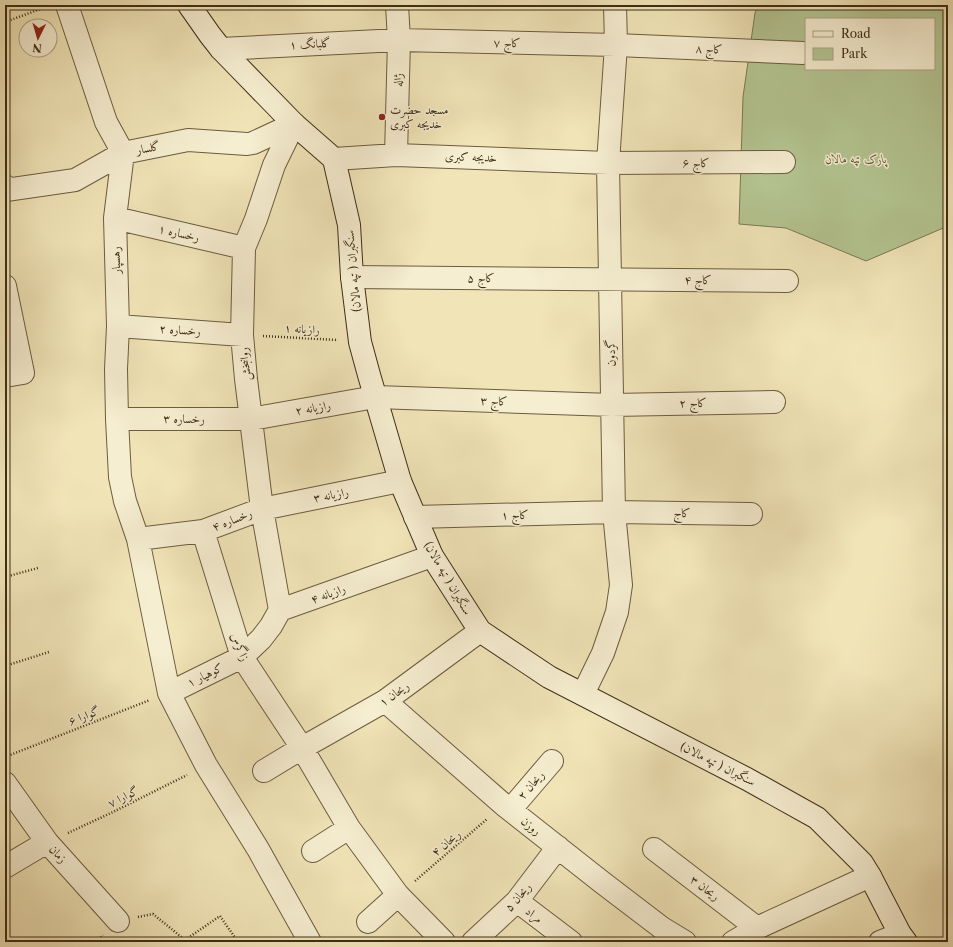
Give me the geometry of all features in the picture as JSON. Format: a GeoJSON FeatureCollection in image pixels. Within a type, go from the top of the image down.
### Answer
{"type":"FeatureCollection","features":[{"type":"Feature","properties":{"kind":"street"},"geometry":{"type":"LineString","coordinates":[[67,5],[106,122],[123,153]]}},
{"type":"Feature","properties":{"kind":"street"},"geometry":{"type":"LineString","coordinates":[[189,5],[220,49],[294,124],[334,158]]}},
{"type":"Feature","properties":{"kind":"street","name":"ژاله"},"geometry":{"type":"LineString","coordinates":[[396,155],[399,40],[397,5]]}},
{"type":"Feature","properties":{"kind":"street","name":"گردون"},"geometry":{"type":"LineString","coordinates":[[583,694],[604,653],[618,612],[621,585],[614,512],[608,163],[616,45],[615,5]]}},
{"type":"Feature","properties":{"kind":"street","name":"گلبانگ ۱"},"geometry":{"type":"LineString","coordinates":[[220,49],[399,40]]}},
{"type":"Feature","properties":{"kind":"street","name":"کاج ۷"},"geometry":{"type":"LineString","coordinates":[[399,40],[616,45]]}},
{"type":"Feature","properties":{"kind":"street","name":"کاج ۸"},"geometry":{"type":"LineString","coordinates":[[616,45],[803,52]]}},
{"type":"Feature","properties":{"kind":"street","name":"گلسار"},"geometry":{"type":"LineString","coordinates":[[6,188],[75,180],[123,153],[188,140],[247,144],[254,143],[294,124]]}},
{"type":"Feature","properties":{"kind":"street","name":"روانبخش"},"geometry":{"type":"LineString","coordinates":[[280,610],[262,509],[246,379],[242,335],[244,248],[256,219],[274,165],[294,124]]}},
{"type":"Feature","properties":{"kind":"street","name":"رهسپار"},"geometry":{"type":"LineString","coordinates":[[118,419],[116,369],[118,326],[115,218],[123,153]]}},
{"type":"Feature","properties":{"kind":"street","name":"خدیجه کبری"},"geometry":{"type":"LineString","coordinates":[[334,158],[396,155],[608,163]]}},
{"type":"Feature","properties":{"kind":"street","name":"سنگبران ( تپه مالان)"},"geometry":{"type":"LineString","coordinates":[[334,158],[349,225],[352,277],[360,342],[400,482],[432,556],[480,631],[549,677],[748,779],[817,818],[862,863],[903,938]]}},
{"type":"Feature","properties":{"kind":"street","name":"کاج ۶"},"geometry":{"type":"LineString","coordinates":[[608,163],[784,162]]}},
{"type":"Feature","properties":{"kind":"street","name":"رخساره ۱"},"geometry":{"type":"LineString","coordinates":[[115,218],[244,248]]}},
{"type":"Feature","properties":{"kind":"street","name":"کاج ۵"},"geometry":{"type":"LineString","coordinates":[[352,277],[610,279]]}},
{"type":"Feature","properties":{"kind":"street","name":"کاج ۴"},"geometry":{"type":"LineString","coordinates":[[610,279],[787,281]]}},
{"type":"Feature","properties":{"kind":"street"},"geometry":{"type":"LineString","coordinates":[[5,286],[14,374]]}},
{"type":"Feature","properties":{"kind":"street","name":"رخساره ۲"},"geometry":{"type":"LineString","coordinates":[[118,326],[242,335]]}},
{"type":"Feature","properties":{"kind":"street","name":"کاج ۳"},"geometry":{"type":"LineString","coordinates":[[375,397],[612,405]]}},
{"type":"Feature","properties":{"kind":"street","name":"رازیانه ۲"},"geometry":{"type":"LineString","coordinates":[[251,419],[375,397]]}},
{"type":"Feature","properties":{"kind":"street","name":"کاج ۲"},"geometry":{"type":"LineString","coordinates":[[612,405],[774,402]]}},
{"type":"Feature","properties":{"kind":"street"},"geometry":{"type":"LineString","coordinates":[[118,419],[120,477],[125,501],[138,539],[169,693],[206,765],[258,849],[310,942]]}},
{"type":"Feature","properties":{"kind":"street","name":"رخساره ۳"},"geometry":{"type":"LineString","coordinates":[[118,419],[251,419]]}},
{"type":"Feature","properties":{"kind":"street","name":"رازیانه ۳"},"geometry":{"type":"LineString","coordinates":[[262,509],[400,482]]}},
{"type":"Feature","properties":{"kind":"street","name":"رخساره ۴"},"geometry":{"type":"LineString","coordinates":[[202,531],[262,509]]}},
{"type":"Feature","properties":{"kind":"street","name":"کاج"},"geometry":{"type":"LineString","coordinates":[[614,512],[751,514]]}},
{"type":"Feature","properties":{"kind":"street","name":"کاج ۱"},"geometry":{"type":"LineString","coordinates":[[415,517],[614,512]]}},
{"type":"Feature","properties":{"kind":"street"},"geometry":{"type":"LineString","coordinates":[[138,539],[202,531]]}},
{"type":"Feature","properties":{"kind":"street","name":"زاگرس"},"geometry":{"type":"LineString","coordinates":[[202,531],[242,657],[302,748],[349,828],[398,895],[444,942]]}},
{"type":"Feature","properties":{"kind":"street","name":"رازیانه ۴"},"geometry":{"type":"LineString","coordinates":[[280,610],[432,556]]}},
{"type":"Feature","properties":{"kind":"street"},"geometry":{"type":"LineString","coordinates":[[242,657],[268,630],[280,610]]}},
{"type":"Feature","properties":{"kind":"street","name":"ریحان ۱"},"geometry":{"type":"LineString","coordinates":[[264,771],[385,702],[480,631]]}},
{"type":"Feature","properties":{"kind":"street","name":"کوهیار ۱"},"geometry":{"type":"LineString","coordinates":[[169,693],[242,657]]}},
{"type":"Feature","properties":{"kind":"street","name":"روزن"},"geometry":{"type":"LineString","coordinates":[[385,702],[507,807],[638,910],[662,928],[685,942]]}},
{"type":"Feature","properties":{"kind":"street","name":"ریحان ۲"},"geometry":{"type":"LineString","coordinates":[[507,807],[552,761]]}},
{"type":"Feature","properties":{"kind":"street","name":"زمان"},"geometry":{"type":"LineString","coordinates":[[5,783],[47,842],[118,921]]}},
{"type":"Feature","properties":{"kind":"street"},"geometry":{"type":"LineString","coordinates":[[313,851],[349,828]]}},
{"type":"Feature","properties":{"kind":"street"},"geometry":{"type":"LineString","coordinates":[[5,867],[47,842]]}},
{"type":"Feature","properties":{"kind":"street","name":"ریحان ۵"},"geometry":{"type":"LineString","coordinates":[[474,942],[517,902],[558,847]]}},
{"type":"Feature","properties":{"kind":"street","name":"ریحان ۳"},"geometry":{"type":"LineString","coordinates":[[654,849],[757,928]]}},
{"type":"Feature","properties":{"kind":"street"},"geometry":{"type":"LineString","coordinates":[[733,942],[757,928],[870,876]]}},
{"type":"Feature","properties":{"kind":"street"},"geometry":{"type":"LineString","coordinates":[[368,922],[398,895]]}},
{"type":"Feature","properties":{"kind":"street","name":"مراد"},"geometry":{"type":"LineString","coordinates":[[517,902],[571,942]]}},
{"type":"Feature","properties":{"kind":"street"},"geometry":{"type":"LineString","coordinates":[[880,942],[903,938]]}},
{"type":"Feature","properties":{"kind":"path"},"geometry":{"type":"LineString","coordinates":[[5,22],[50,5]]}},
{"type":"Feature","properties":{"kind":"path","name":"رازیانه ۱"},"geometry":{"type":"LineString","coordinates":[[242,335],[360,342]]}},
{"type":"Feature","properties":{"kind":"path"},"geometry":{"type":"LineString","coordinates":[[5,577],[38,568]]}},
{"type":"Feature","properties":{"kind":"path"},"geometry":{"type":"LineString","coordinates":[[5,666],[49,652]]}},
{"type":"Feature","properties":{"kind":"path","name":"گوارا ۶"},"geometry":{"type":"LineString","coordinates":[[5,757],[169,693]]}},
{"type":"Feature","properties":{"kind":"path","name":"گوارا ۷"},"geometry":{"type":"LineString","coordinates":[[47,842],[113,812],[206,765]]}},
{"type":"Feature","properties":{"kind":"path","name":"ریحان ۴"},"geometry":{"type":"LineString","coordinates":[[398,895],[507,807]]}},
{"type":"Feature","properties":{"kind":"path"},"geometry":{"type":"LineString","coordinates":[[153,914],[185,940],[220,916],[238,942]]}},
{"type":"Feature","properties":{"kind":"green space","name":"پارک تپه مالان"},"geometry":{"type":"Polygon","coordinates":[[[758,5],[948,5],[948,226],[866,261],[786,228],[739,224],[743,97],[755,13],[758,5]]]}},
{"type":"Feature","properties":{"kind":"place","name":"مسجد حضرت خدیجه کبری"},"geometry":{"type":"Point","coordinates":[382,117]}}]}
